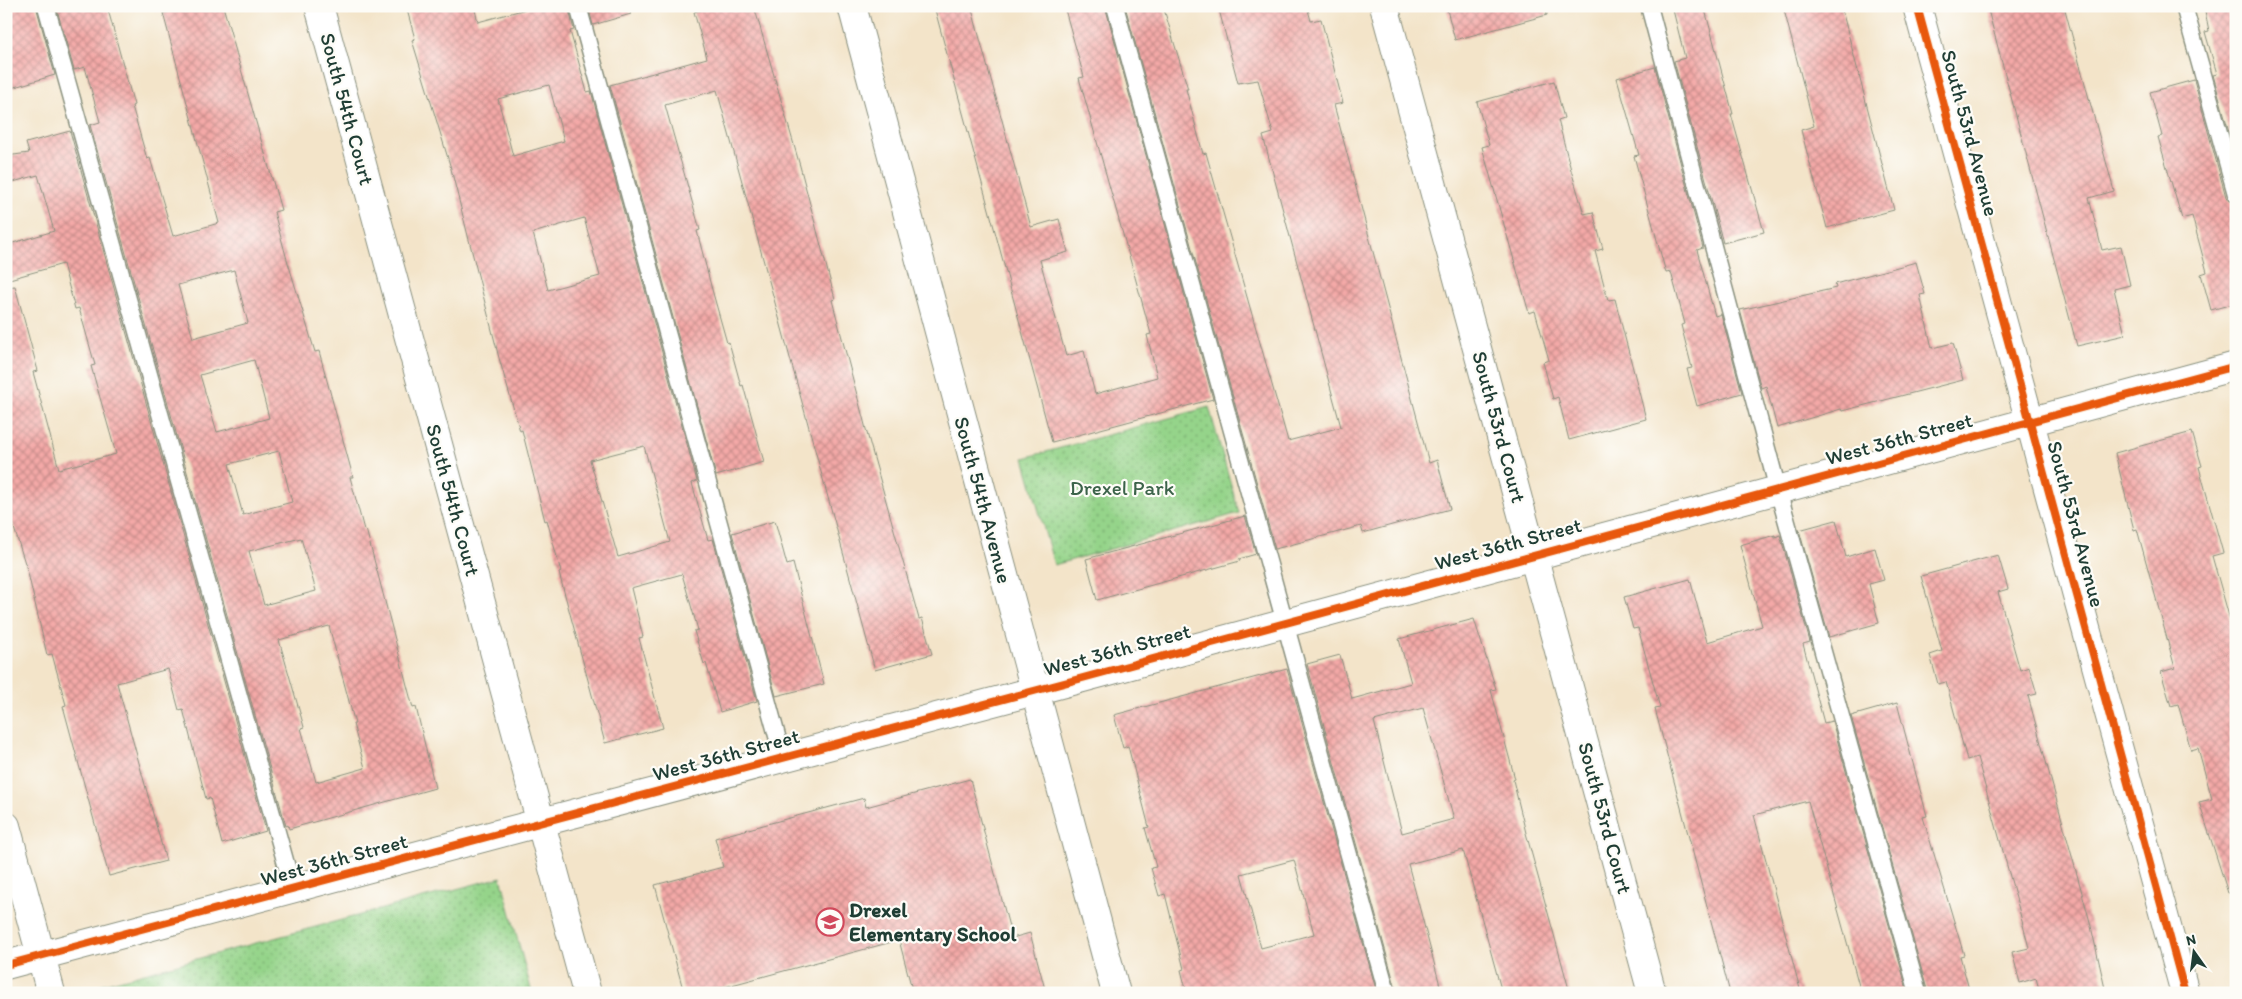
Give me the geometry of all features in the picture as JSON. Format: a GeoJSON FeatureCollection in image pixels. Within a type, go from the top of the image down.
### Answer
{"type":"FeatureCollection","features":[{"type":"Feature","properties":{"kind":"street","name":"South 54th Court"},"geometry":{"type":"LineString","coordinates":[[319,6],[587,993]]}},
{"type":"Feature","properties":{"kind":"street","name":"South 54th Avenue"},"geometry":{"type":"LineString","coordinates":[[852,6],[1116,993]]}},
{"type":"Feature","properties":{"kind":"street","name":"South 53rd Court"},"geometry":{"type":"LineString","coordinates":[[1384,6],[1652,993]]}},
{"type":"Feature","properties":{"kind":"street","name":"South 53rd Avenue"},"geometry":{"type":"LineString","coordinates":[[1917,6],[2185,993]]}},
{"type":"Feature","properties":{"kind":"street","name":"West 36th Street"},"geometry":{"type":"LineString","coordinates":[[6,965],[1034,691],[2236,366]]}},
{"type":"Feature","properties":{"kind":"street"},"geometry":{"type":"LineString","coordinates":[[6,826],[51,993]]}},
{"type":"Feature","properties":{"kind":"lane"},"geometry":{"type":"LineString","coordinates":[[46,6],[293,889]]}},
{"type":"Feature","properties":{"kind":"lane"},"geometry":{"type":"LineString","coordinates":[[578,6],[783,758]]}},
{"type":"Feature","properties":{"kind":"lane"},"geometry":{"type":"LineString","coordinates":[[1115,6],[1387,993]]}},
{"type":"Feature","properties":{"kind":"lane"},"geometry":{"type":"LineString","coordinates":[[1649,6],[1778,490],[1918,993]]}},
{"type":"Feature","properties":{"kind":"lane"},"geometry":{"type":"LineString","coordinates":[[2184,6],[2236,194]]}},
{"type":"Feature","properties":{"kind":"green space","name":"Drexel Park"},"geometry":{"type":"Polygon","coordinates":[[[1209,407],[1239,513],[1054,565],[1024,458],[1209,407]]]}},
{"type":"Feature","properties":{"kind":"green space"},"geometry":{"type":"Polygon","coordinates":[[[501,877],[532,993],[102,993],[100,985],[501,877]]]}},
{"type":"Feature","properties":{"kind":"building"},"geometry":{"type":"Polygon","coordinates":[[[6,6],[36,6],[55,75],[11,88],[6,72],[6,6]]]}},
{"type":"Feature","properties":{"kind":"building"},"geometry":{"type":"Polygon","coordinates":[[[56,6],[107,6],[147,159],[150,158],[173,236],[219,223],[163,13],[187,6],[223,6],[281,210],[274,212],[315,352],[319,351],[353,477],[350,477],[364,530],[366,529],[413,708],[416,707],[435,788],[289,829],[288,825],[286,826],[90,125],[100,122],[85,67],[74,70],[56,6]],[[234,270],[178,285],[193,338],[248,323],[234,270]],[[254,360],[200,375],[217,432],[269,418],[254,360]],[[279,451],[229,464],[243,515],[292,502],[279,451]],[[301,538],[249,551],[264,605],[316,591],[301,538]],[[329,626],[279,640],[304,727],[301,728],[316,782],[365,768],[329,626]]]}},
{"type":"Feature","properties":{"kind":"building"},"geometry":{"type":"Polygon","coordinates":[[[406,6],[474,6],[478,22],[537,6],[568,6],[574,30],[570,31],[587,92],[591,91],[697,481],[692,483],[708,540],[713,539],[757,701],[720,712],[706,663],[704,664],[694,631],[698,630],[682,574],[631,588],[643,637],[639,638],[663,728],[605,743],[559,573],[561,572],[547,520],[545,521],[522,430],[520,431],[499,358],[450,165],[412,40],[415,39],[406,6]],[[549,85],[498,99],[513,156],[564,141],[549,85]],[[584,218],[533,233],[548,290],[600,276],[584,218]],[[644,446],[590,460],[618,557],[670,542],[644,446]]]}},
{"type":"Feature","properties":{"kind":"building"},"geometry":{"type":"Polygon","coordinates":[[[588,6],[630,6],[631,14],[593,25],[588,6]]]}},
{"type":"Feature","properties":{"kind":"building"},"geometry":{"type":"Polygon","coordinates":[[[714,6],[754,6],[800,166],[835,299],[832,300],[867,433],[919,619],[922,618],[932,654],[875,670],[717,90],[665,105],[700,230],[697,231],[711,286],[727,343],[729,342],[741,386],[743,385],[764,462],[716,476],[610,85],[707,58],[694,12],[714,6]]]}},
{"type":"Feature","properties":{"kind":"building"},"geometry":{"type":"Polygon","coordinates":[[[934,6],[971,6],[1031,227],[1059,219],[1068,252],[1040,260],[1066,356],[1084,351],[1095,394],[1157,377],[1147,335],[1151,334],[1079,78],[1084,77],[1064,6],[1105,6],[1213,399],[1052,442],[934,6]]]}},
{"type":"Feature","properties":{"kind":"building"},"geometry":{"type":"Polygon","coordinates":[[[1125,6],[1163,6],[1188,89],[1186,89],[1203,154],[1206,153],[1288,441],[1341,427],[1263,136],[1273,133],[1258,80],[1238,83],[1218,6],[1307,6],[1311,21],[1321,19],[1343,103],[1334,105],[1429,463],[1437,460],[1450,509],[1363,533],[1361,526],[1275,549],[1125,6]]]}},
{"type":"Feature","properties":{"kind":"building"},"geometry":{"type":"Polygon","coordinates":[[[1446,6],[1546,6],[1547,15],[1455,40],[1446,6]]]}},
{"type":"Feature","properties":{"kind":"building"},"geometry":{"type":"Polygon","coordinates":[[[1672,6],[1704,6],[1733,114],[1731,114],[1764,232],[1723,243],[1674,61],[1685,58],[1672,6]]]}},
{"type":"Feature","properties":{"kind":"building"},"geometry":{"type":"Polygon","coordinates":[[[1783,6],[1841,6],[1894,210],[1827,228],[1801,130],[1814,126],[1783,6]]]}},
{"type":"Feature","properties":{"kind":"building"},"geometry":{"type":"Polygon","coordinates":[[[1987,6],[2064,6],[2114,191],[2089,198],[2102,250],[2121,246],[2130,285],[2114,289],[2125,335],[2077,346],[1987,6]]]}},
{"type":"Feature","properties":{"kind":"building"},"geometry":{"type":"Polygon","coordinates":[[[2204,6],[2233,6],[2236,21],[2236,156],[2213,75],[2217,74],[2205,32],[2209,31],[2204,6]]]}},
{"type":"Feature","properties":{"kind":"building"},"geometry":{"type":"Polygon","coordinates":[[[1655,67],[1703,248],[1697,250],[1715,316],[1721,314],[1742,393],[1697,406],[1687,369],[1692,368],[1681,325],[1685,324],[1671,272],[1666,273],[1634,156],[1639,155],[1617,78],[1655,67]]]}},
{"type":"Feature","properties":{"kind":"building"},"geometry":{"type":"Polygon","coordinates":[[[2194,80],[2226,197],[2229,201],[2236,204],[2236,303],[2211,310],[2201,274],[2207,272],[2192,216],[2182,219],[2158,137],[2162,136],[2150,92],[2194,80]]]}},
{"type":"Feature","properties":{"kind":"building"},"geometry":{"type":"Polygon","coordinates":[[[1554,81],[1564,118],[1558,120],[1571,170],[1584,214],[1593,212],[1603,249],[1595,251],[1608,300],[1615,299],[1646,419],[1569,440],[1558,397],[1553,399],[1543,362],[1549,360],[1535,311],[1529,313],[1482,147],[1489,145],[1477,102],[1554,81]]]}},
{"type":"Feature","properties":{"kind":"building"},"geometry":{"type":"Polygon","coordinates":[[[70,131],[266,831],[222,844],[210,798],[206,799],[183,709],[179,710],[168,669],[117,683],[166,861],[109,876],[63,706],[66,705],[52,654],[47,655],[28,573],[6,502],[6,287],[15,286],[38,371],[33,372],[59,469],[116,454],[91,366],[95,365],[79,308],[75,309],[63,264],[6,280],[6,245],[54,231],[38,175],[6,184],[6,156],[29,153],[26,143],[70,131]]]}},
{"type":"Feature","properties":{"kind":"building"},"geometry":{"type":"Polygon","coordinates":[[[1916,262],[1925,294],[1920,295],[1932,348],[1953,343],[1963,380],[1842,411],[1841,409],[1777,428],[1766,386],[1761,388],[1740,310],[1836,288],[1835,284],[1916,262]]]}},
{"type":"Feature","properties":{"kind":"building"},"geometry":{"type":"Polygon","coordinates":[[[2192,432],[2202,466],[2199,467],[2223,553],[2212,556],[2236,641],[2236,892],[2228,893],[2199,802],[2212,799],[2198,748],[2191,750],[2178,704],[2171,706],[2161,672],[2175,668],[2137,529],[2134,530],[2115,453],[2192,432]]]}},
{"type":"Feature","properties":{"kind":"building"},"geometry":{"type":"Polygon","coordinates":[[[1245,516],[1256,554],[1239,559],[1240,561],[1097,600],[1086,559],[1245,516]]]}},
{"type":"Feature","properties":{"kind":"building"},"geometry":{"type":"Polygon","coordinates":[[[1836,520],[1846,557],[1875,548],[1884,580],[1869,584],[1879,623],[1829,637],[1799,530],[1836,520]]]}},
{"type":"Feature","properties":{"kind":"building"},"geometry":{"type":"Polygon","coordinates":[[[775,521],[787,565],[793,563],[824,684],[776,696],[732,533],[775,521]]]}},
{"type":"Feature","properties":{"kind":"building"},"geometry":{"type":"Polygon","coordinates":[[[1775,535],[1775,537],[1780,535],[1810,642],[1803,644],[1824,723],[1832,721],[1908,993],[1861,993],[1808,801],[1754,815],[1801,993],[1730,993],[1655,709],[1660,708],[1638,628],[1633,629],[1624,597],[1690,579],[1707,642],[1762,626],[1740,545],[1775,535]]]}},
{"type":"Feature","properties":{"kind":"building"},"geometry":{"type":"Polygon","coordinates":[[[1998,555],[2008,589],[1998,592],[2020,670],[2029,667],[2037,694],[2028,696],[2090,922],[2106,993],[2040,993],[2036,978],[2020,983],[2012,952],[2029,948],[2017,902],[1977,757],[1967,760],[1946,682],[1938,684],[1930,655],[1942,651],[1921,576],[1998,555]]]}},
{"type":"Feature","properties":{"kind":"building"},"geometry":{"type":"Polygon","coordinates":[[[1474,619],[1496,689],[1491,690],[1515,779],[1513,780],[1526,833],[1570,993],[1502,993],[1463,850],[1408,864],[1442,993],[1397,993],[1307,664],[1340,655],[1352,699],[1411,683],[1399,639],[1474,619]],[[1423,708],[1374,721],[1402,833],[1454,819],[1423,708]]]}},
{"type":"Feature","properties":{"kind":"building"},"geometry":{"type":"Polygon","coordinates":[[[1287,669],[1377,993],[1187,993],[1181,970],[1184,969],[1165,894],[1159,896],[1151,868],[1156,867],[1145,828],[1149,827],[1128,746],[1123,748],[1114,715],[1287,669]],[[1294,860],[1241,874],[1261,948],[1314,934],[1294,860]]]}},
{"type":"Feature","properties":{"kind":"building"},"geometry":{"type":"Polygon","coordinates":[[[1897,703],[1927,816],[1923,817],[1964,955],[1960,956],[1970,993],[1928,993],[1851,716],[1897,703]]]}},
{"type":"Feature","properties":{"kind":"building","name":"Drexel Elementary School"},"geometry":{"type":"Polygon","coordinates":[[[970,779],[1012,938],[1030,933],[1046,993],[913,993],[899,940],[702,993],[684,993],[655,885],[723,867],[715,838],[864,798],[866,807],[970,779]]]}},
{"type":"Feature","properties":{"kind":"cycle path"},"geometry":{"type":"LineString","coordinates":[[1917,6],[2185,993]]}},
{"type":"Feature","properties":{"kind":"cycle path"},"geometry":{"type":"LineString","coordinates":[[6,965],[1079,679],[2236,366]]}},
{"type":"Feature","properties":{"kind":"place","name":"Drexel Elementary School"},"geometry":{"type":"Point","coordinates":[830,922]}}]}
